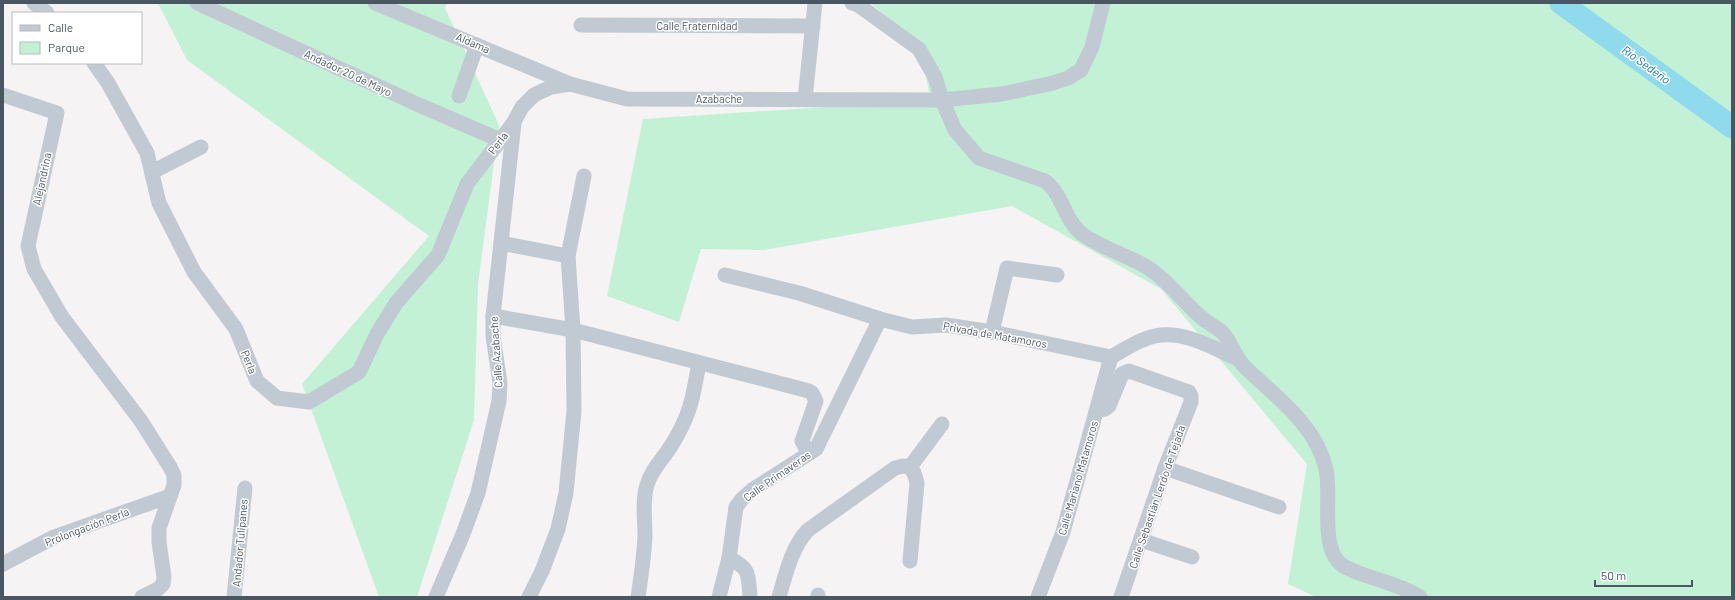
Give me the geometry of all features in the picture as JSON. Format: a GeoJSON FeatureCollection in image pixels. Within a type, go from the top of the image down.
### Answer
{"type":"FeatureCollection","features":[{"type":"Feature","properties":{"kind":"street"},"geometry":{"type":"LineString","coordinates":[[34,3],[46,12]]}},
{"type":"Feature","properties":{"kind":"street","name":"Andador 20 de Mayo"},"geometry":{"type":"LineString","coordinates":[[197,3],[419,105],[500,140]]}},
{"type":"Feature","properties":{"kind":"street","name":"Aldama"},"geometry":{"type":"LineString","coordinates":[[375,3],[570,84]]}},
{"type":"Feature","properties":{"kind":"street"},"geometry":{"type":"LineString","coordinates":[[805,99],[815,3]]}},
{"type":"Feature","properties":{"kind":"street"},"geometry":{"type":"LineString","coordinates":[[852,3],[858,5],[919,49],[935,77],[942,100],[955,130],[979,158],[1045,181],[1053,187],[1067,217],[1074,227],[1083,235],[1147,267],[1164,281],[1202,318],[1221,332],[1228,340],[1236,358]]}},
{"type":"Feature","properties":{"kind":"street","name":"Azabache"},"geometry":{"type":"LineString","coordinates":[[514,122],[522,107],[534,95],[551,87],[570,84],[627,99],[942,100],[1002,94],[1068,78],[1081,70],[1092,47],[1103,3]]}},
{"type":"Feature","properties":{"kind":"street","name":"Calle Fraternidad"},"geometry":{"type":"LineString","coordinates":[[581,25],[813,26]]}},
{"type":"Feature","properties":{"kind":"street"},"geometry":{"type":"LineString","coordinates":[[459,96],[477,45]]}},
{"type":"Feature","properties":{"kind":"street","name":"Perla"},"geometry":{"type":"LineString","coordinates":[[95,64],[108,83],[147,154],[159,203],[194,272],[236,329],[257,381],[277,398],[309,402],[359,372],[377,334],[396,303],[438,255],[467,184],[514,122]]}},
{"type":"Feature","properties":{"kind":"street","name":"Alejandrina"},"geometry":{"type":"LineString","coordinates":[[3,96],[57,112],[28,246],[34,269],[62,318],[141,421],[170,467],[174,476],[174,485],[170,496]]}},
{"type":"Feature","properties":{"kind":"street","name":"Calle Azabache"},"geometry":{"type":"LineString","coordinates":[[436,597],[464,534],[478,493],[499,401],[500,383],[493,336],[492,316],[514,122]]}},
{"type":"Feature","properties":{"kind":"street"},"geometry":{"type":"LineString","coordinates":[[152,172],[201,147]]}},
{"type":"Feature","properties":{"kind":"street"},"geometry":{"type":"LineString","coordinates":[[529,597],[542,570],[555,536],[566,493],[574,410],[573,330],[568,256],[584,176]]}},
{"type":"Feature","properties":{"kind":"street"},"geometry":{"type":"LineString","coordinates":[[501,243],[568,256]]}},
{"type":"Feature","properties":{"kind":"street"},"geometry":{"type":"LineString","coordinates":[[992,332],[1007,268],[1057,275]]}},
{"type":"Feature","properties":{"kind":"street","name":"Privada de Matamoros"},"geometry":{"type":"LineString","coordinates":[[725,275],[799,293],[880,319],[912,327],[946,325],[992,332],[1110,357]]}},
{"type":"Feature","properties":{"kind":"street"},"geometry":{"type":"LineString","coordinates":[[492,316],[573,330],[809,391],[812,393],[816,401],[802,441],[810,452]]}},
{"type":"Feature","properties":{"kind":"street","name":"Calle Primaveras"},"geometry":{"type":"LineString","coordinates":[[719,597],[729,558],[736,507],[742,498],[752,490],[816,449],[880,319]]}},
{"type":"Feature","properties":{"kind":"street"},"geometry":{"type":"LineString","coordinates":[[1110,357],[1154,336],[1168,335],[1182,337],[1203,344],[1236,358],[1279,397],[1294,413],[1304,424],[1319,449],[1326,470],[1329,495],[1328,535],[1330,547],[1336,558],[1343,565],[1357,572],[1410,591],[1420,597]]}},
{"type":"Feature","properties":{"kind":"street","name":"Calle Mariano Matamoros"},"geometry":{"type":"LineString","coordinates":[[1038,597],[1063,532],[1098,410],[1110,357]]}},
{"type":"Feature","properties":{"kind":"street"},"geometry":{"type":"LineString","coordinates":[[638,597],[644,556],[645,496],[647,484],[651,474],[686,421],[693,399],[699,363]]}},
{"type":"Feature","properties":{"kind":"street","name":"Calle Sebastián Lerdo de Tejada"},"geometry":{"type":"LineString","coordinates":[[1098,410],[1105,409],[1109,406],[1122,374],[1129,371],[1189,392],[1191,396],[1191,402],[1165,468],[1122,597]]}},
{"type":"Feature","properties":{"kind":"street"},"geometry":{"type":"LineString","coordinates":[[910,467],[942,424]]}},
{"type":"Feature","properties":{"kind":"street"},"geometry":{"type":"LineString","coordinates":[[779,597],[793,551],[799,539],[808,530],[896,468],[903,466],[910,467],[914,473],[917,483],[910,561]]}},
{"type":"Feature","properties":{"kind":"street"},"geometry":{"type":"LineString","coordinates":[[1165,468],[1278,507]]}},
{"type":"Feature","properties":{"kind":"street","name":"Andador Tulipanes"},"geometry":{"type":"LineString","coordinates":[[234,597],[245,488]]}},
{"type":"Feature","properties":{"kind":"street"},"geometry":{"type":"LineString","coordinates":[[142,597],[158,589],[163,584],[164,578],[159,542],[159,528],[170,496]]}},
{"type":"Feature","properties":{"kind":"street","name":"Prolongación Perla"},"geometry":{"type":"LineString","coordinates":[[4,561],[54,537],[170,496]]}},
{"type":"Feature","properties":{"kind":"street"},"geometry":{"type":"LineString","coordinates":[[1141,540],[1192,557]]}},
{"type":"Feature","properties":{"kind":"street"},"geometry":{"type":"LineString","coordinates":[[729,558],[741,564],[745,568],[750,597]]}},
{"type":"Feature","properties":{"kind":"green space"},"geometry":{"type":"Polygon","coordinates":[[[158,3],[447,3],[445,8],[499,125],[478,284],[474,420],[417,597],[379,597],[302,384],[429,236],[187,60],[158,3]]]}},
{"type":"Feature","properties":{"kind":"green space"},"geometry":{"type":"Polygon","coordinates":[[[870,3],[1732,3],[1732,597],[1316,597],[1288,584],[1307,464],[1161,289],[1012,206],[764,250],[701,249],[679,322],[607,296],[643,119],[931,100],[920,51],[898,26],[870,3]]]}},
{"type":"Feature","properties":{"kind":"waterway","name":"Río Sedeño"},"geometry":{"type":"LineString","coordinates":[[1561,3],[1732,127]]}}]}
